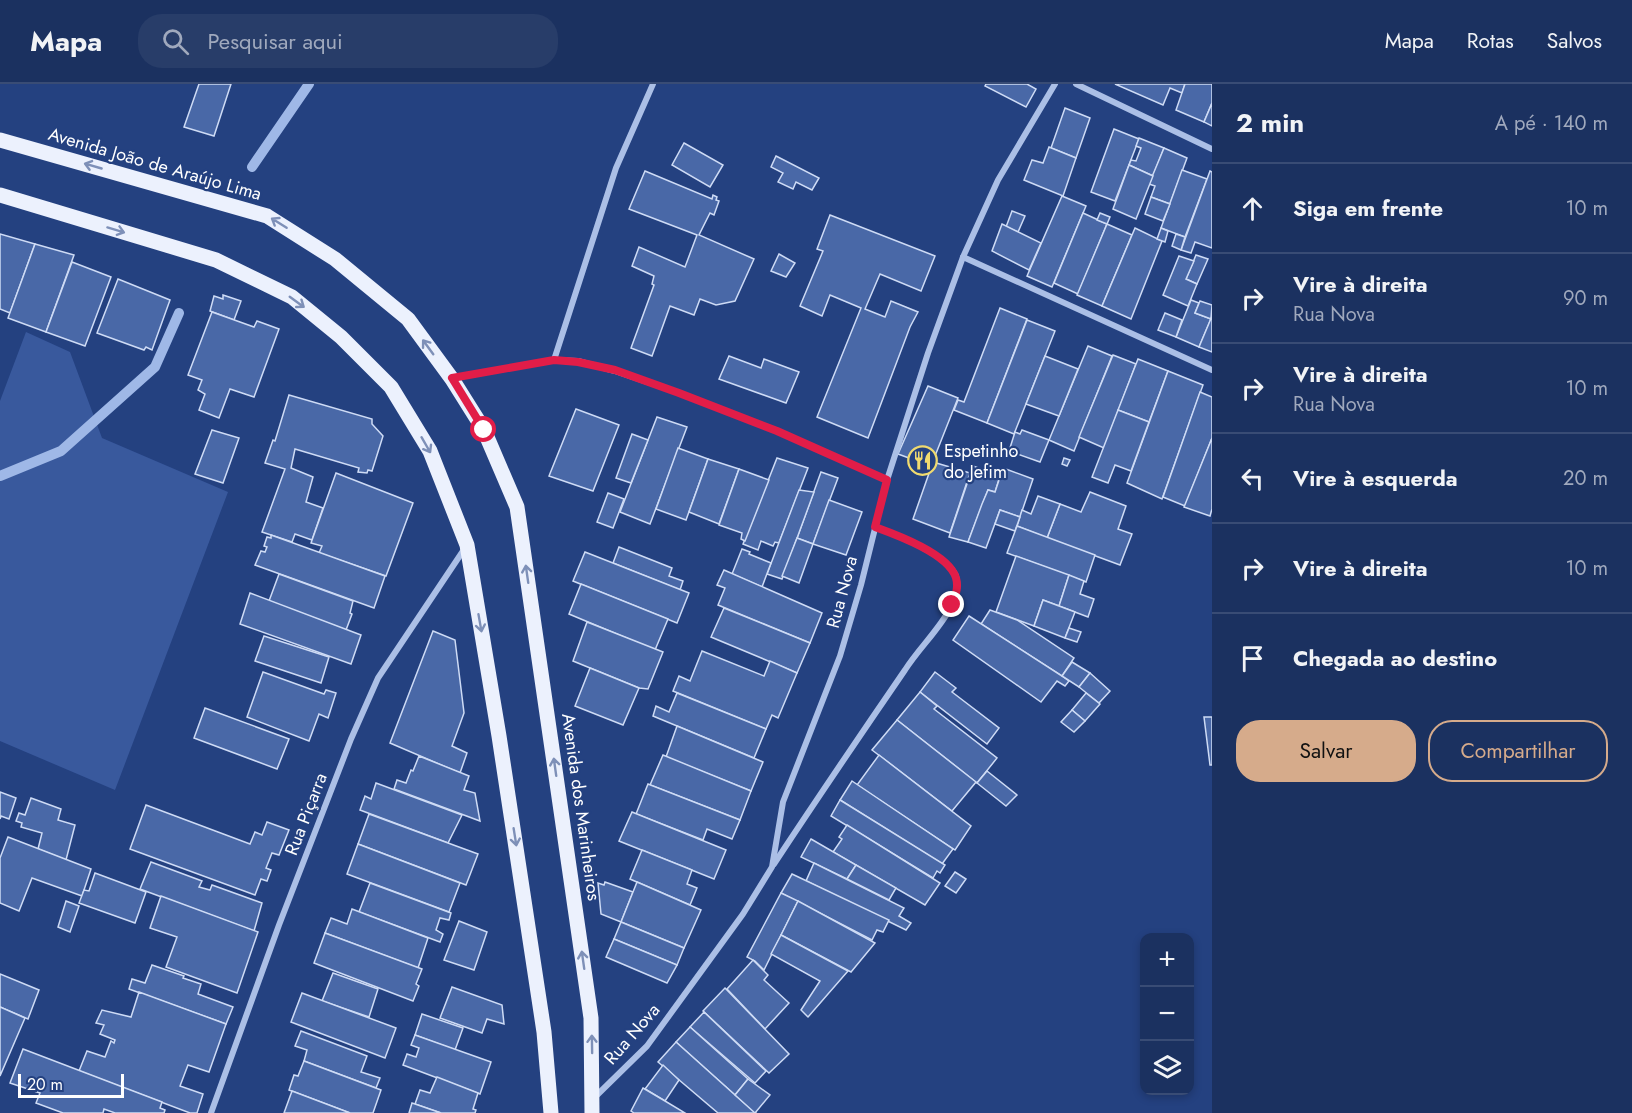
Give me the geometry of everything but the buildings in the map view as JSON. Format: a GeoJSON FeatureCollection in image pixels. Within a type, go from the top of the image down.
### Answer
{"type":"FeatureCollection","features":[{"type":"Feature","properties":{"kind":"main road","name":"Avenida João de Araújo Lima"},"geometry":{"type":"LineString","coordinates":[[0,140],[267,216],[335,259],[408,320],[452,378],[484,430],[517,507]]}},
{"type":"Feature","properties":{"kind":"main road"},"geometry":{"type":"LineString","coordinates":[[0,195],[216,260],[292,297],[341,337],[390,387],[430,451],[467,545],[500,736],[544,1032],[551,1113]]}},
{"type":"Feature","properties":{"kind":"main road","name":"Avenida dos Marinheiros"},"geometry":{"type":"LineString","coordinates":[[517,507],[591,1018],[592,1106]]}},
{"type":"Feature","properties":{"kind":"street"},"geometry":{"type":"LineString","coordinates":[[554,360],[616,168],[652,84]]}},
{"type":"Feature","properties":{"kind":"street","name":"Rua Nova"},"geometry":{"type":"LineString","coordinates":[[592,1106],[647,1046],[744,914],[772,867],[783,802],[840,656],[861,585],[887,480],[928,353],[963,257],[998,180],[1055,84]]}},
{"type":"Feature","properties":{"kind":"street"},"geometry":{"type":"LineString","coordinates":[[1076,84],[1212,148]]}},
{"type":"Feature","properties":{"kind":"street"},"geometry":{"type":"LineString","coordinates":[[963,257],[1212,370]]}},
{"type":"Feature","properties":{"kind":"street"},"geometry":{"type":"LineString","coordinates":[[452,378],[554,360],[578,362],[615,370],[777,431],[887,480]]}},
{"type":"Feature","properties":{"kind":"street"},"geometry":{"type":"LineString","coordinates":[[772,867],[907,667],[941,622],[952,605],[957,590],[956,577],[949,566],[907,539],[875,527]]}},
{"type":"Feature","properties":{"kind":"street","name":"Rua Piçarra"},"geometry":{"type":"LineString","coordinates":[[211,1113],[299,873],[378,678],[467,545]]}},
{"type":"Feature","properties":{"kind":"shaded area"},"geometry":{"type":"Polygon","coordinates":[[[26,332],[70,352],[102,438],[228,492],[115,790],[0,741],[0,401],[26,332]]]}},
{"type":"Feature","properties":{"kind":"waterway"},"geometry":{"type":"LineString","coordinates":[[252,167],[309,84]]}},
{"type":"Feature","properties":{"kind":"waterway"},"geometry":{"type":"LineString","coordinates":[[0,476],[61,451],[155,367],[179,313]]}},
{"type":"Feature","properties":{"kind":"place","name":"Espetinho do Jefim"},"geometry":{"type":"Point","coordinates":[923,461]}},
{"type":"Feature","properties":{"kind":"route"},"geometry":{"type":"LineString","coordinates":[[484,430],[452,378],[554,360],[578,362],[615,370],[679,393],[777,431],[887,480],[875,527],[907,539],[949,566],[956,577],[957,590],[952,605]]}}]}
